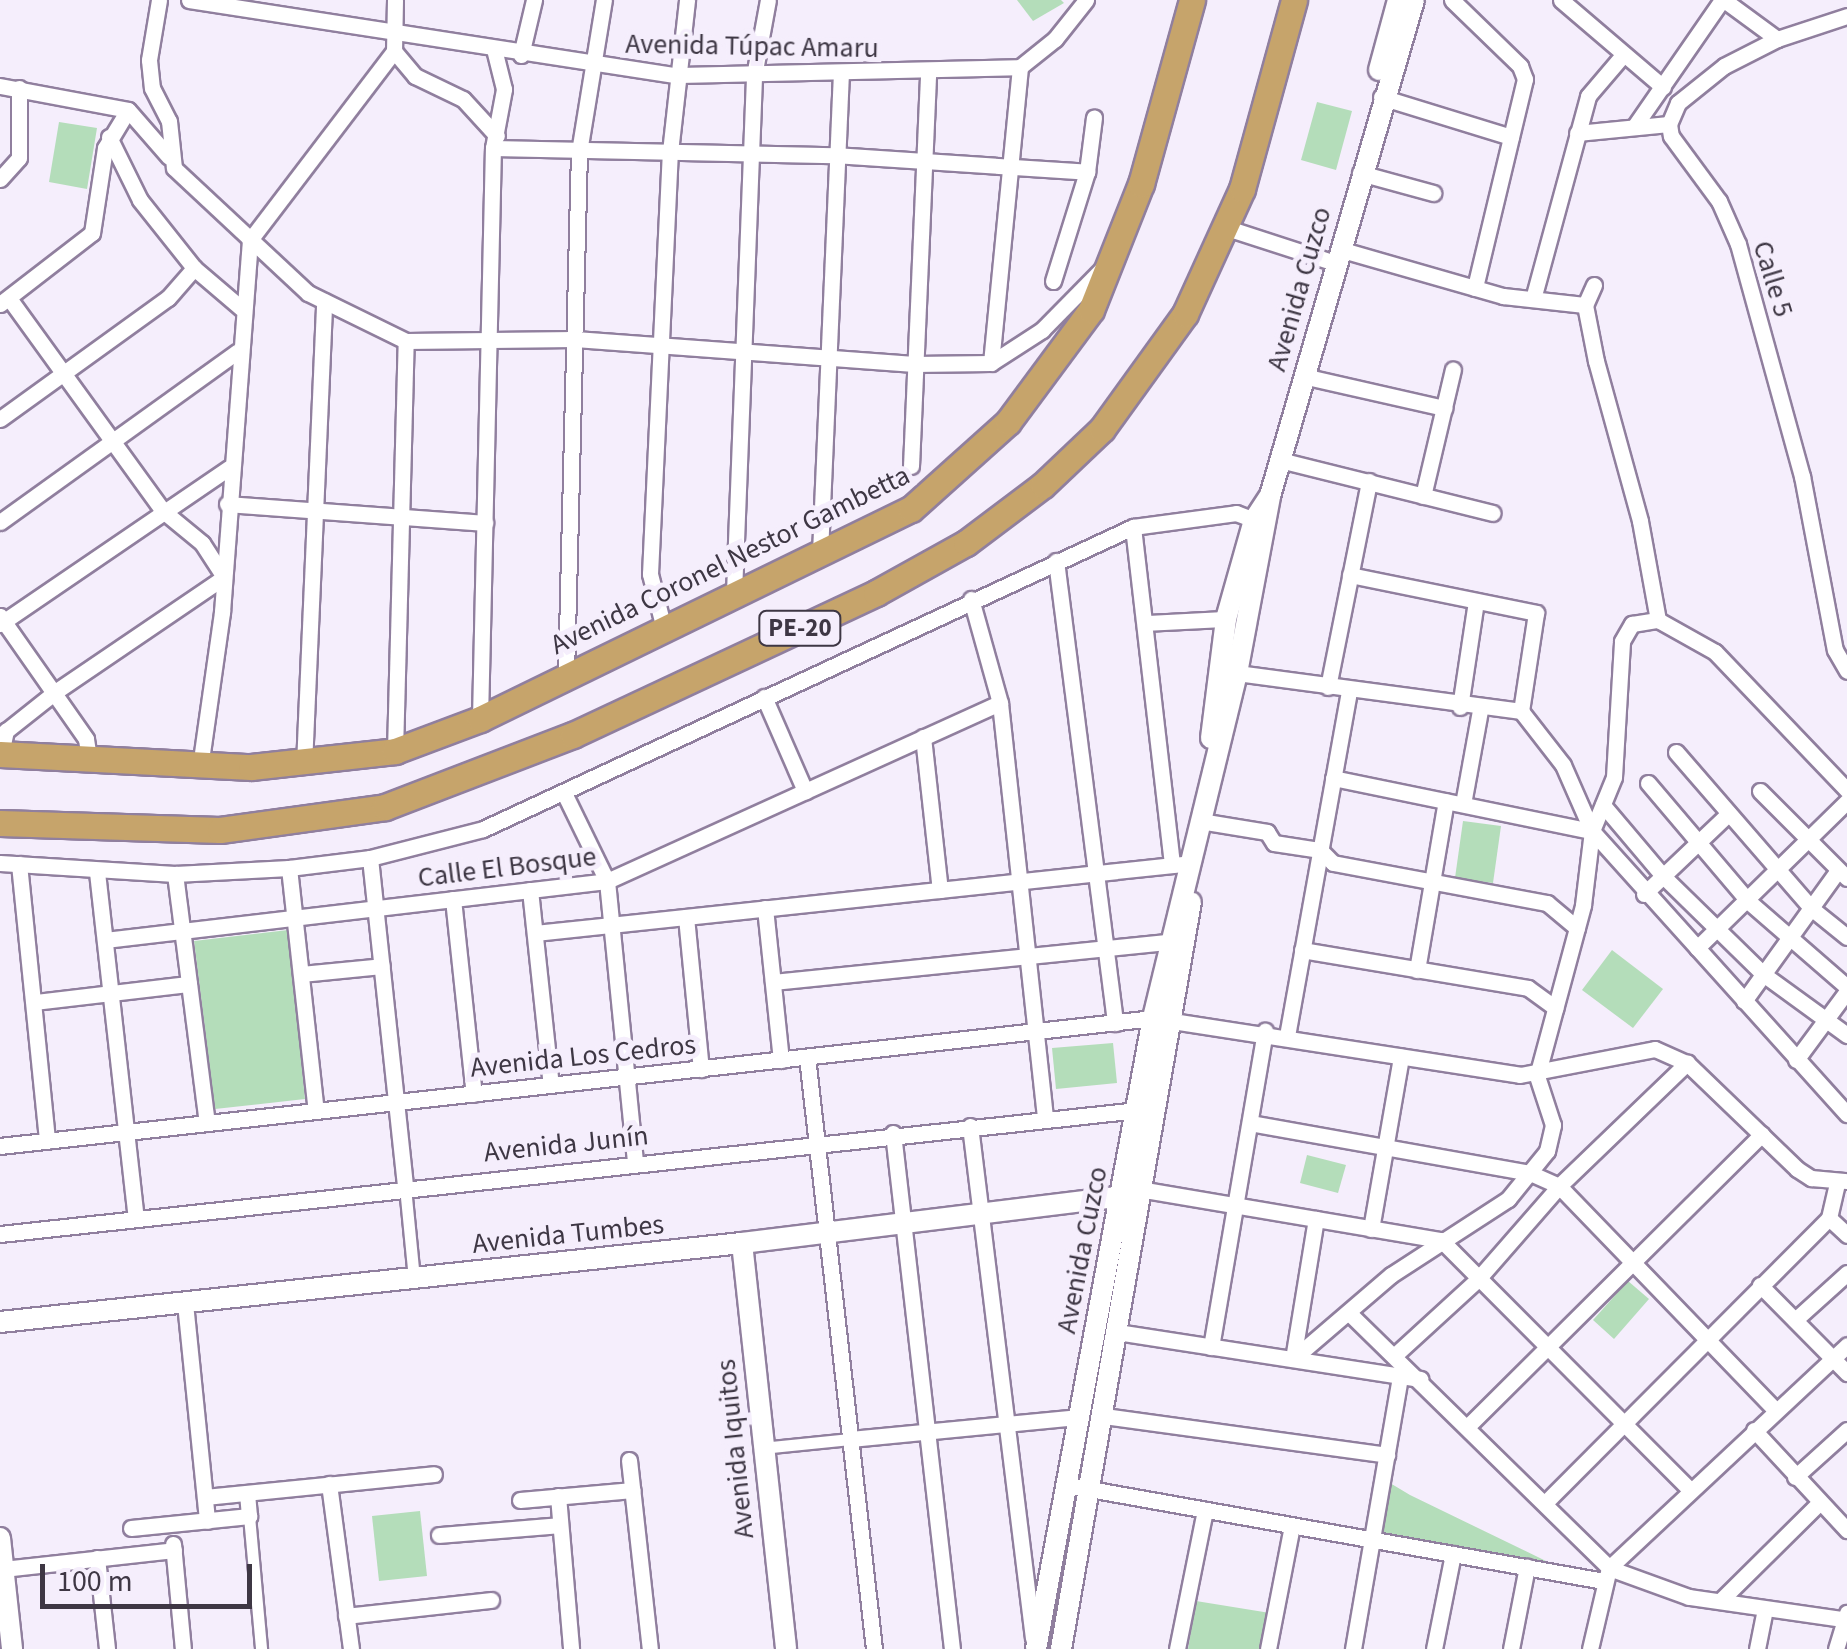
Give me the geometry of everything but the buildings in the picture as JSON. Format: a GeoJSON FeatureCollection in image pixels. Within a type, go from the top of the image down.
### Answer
{"type":"FeatureCollection","features":[{"type":"Feature","properties":{"kind":"highway","name":"Avenida Coronel Nestor Gambetta"},"geometry":{"type":"LineString","coordinates":[[0,754],[200,766],[304,765],[395,751],[480,719],[664,624],[911,509],[980,452],[1072,340],[1116,258],[1192,0]]}},
{"type":"Feature","properties":{"kind":"highway","name":"PE-20"},"geometry":{"type":"LineString","coordinates":[[0,824],[220,830],[386,807],[500,767],[876,593],[994,524],[1102,430],[1167,344],[1227,228],[1294,0]]}},
{"type":"Feature","properties":{"kind":"street"},"geometry":{"type":"LineString","coordinates":[[159,0],[149,60],[152,88],[169,121],[169,157]]}},
{"type":"Feature","properties":{"kind":"street","name":"Avenida Túpac Amaru"},"geometry":{"type":"LineString","coordinates":[[189,0],[393,43],[676,76],[928,73],[1020,67]]}},
{"type":"Feature","properties":{"kind":"street"},"geometry":{"type":"LineString","coordinates":[[200,766],[224,576],[236,352],[250,240],[393,43],[395,0]]}},
{"type":"Feature","properties":{"kind":"street"},"geometry":{"type":"LineString","coordinates":[[521,55],[534,0]]}},
{"type":"Feature","properties":{"kind":"street"},"geometry":{"type":"LineString","coordinates":[[566,675],[579,152],[588,66],[604,0]]}},
{"type":"Feature","properties":{"kind":"street"},"geometry":{"type":"LineString","coordinates":[[664,624],[650,574],[670,152],[687,0]]}},
{"type":"Feature","properties":{"kind":"street"},"geometry":{"type":"LineString","coordinates":[[734,593],[754,76],[768,0]]}},
{"type":"Feature","properties":{"kind":"street"},"geometry":{"type":"LineString","coordinates":[[991,363],[1007,168],[1020,67],[1055,39],[1086,0]]}},
{"type":"Feature","properties":{"kind":"street","name":"Avenida Cuzco"},"geometry":{"type":"LineString","coordinates":[[1380,98],[1383,46],[1398,0]]}},
{"type":"Feature","properties":{"kind":"street","name":"Avenida Cuzco"},"geometry":{"type":"LineString","coordinates":[[1035,1649],[1119,1197],[1162,1019],[1182,864],[1200,821],[1213,754],[1237,673],[1270,496],[1380,98],[1414,0]]}},
{"type":"Feature","properties":{"kind":"street"},"geometry":{"type":"LineString","coordinates":[[1452,0],[1524,72],[1475,288]]}},
{"type":"Feature","properties":{"kind":"street"},"geometry":{"type":"LineString","coordinates":[[1560,0],[1663,87]]}},
{"type":"Feature","properties":{"kind":"street"},"geometry":{"type":"LineString","coordinates":[[1634,127],[1723,0],[1778,39]]}},
{"type":"Feature","properties":{"kind":"street"},"geometry":{"type":"LineString","coordinates":[[1577,133],[1669,124],[1698,84],[1778,39],[1847,16]]}},
{"type":"Feature","properties":{"kind":"street"},"geometry":{"type":"LineString","coordinates":[[393,43],[416,76],[463,99],[495,142],[579,152],[751,152],[1087,172]]}},
{"type":"Feature","properties":{"kind":"street"},"geometry":{"type":"LineString","coordinates":[[480,719],[495,142],[504,89],[494,52]]}},
{"type":"Feature","properties":{"kind":"street"},"geometry":{"type":"LineString","coordinates":[[1533,299],[1588,96],[1623,54]]}},
{"type":"Feature","properties":{"kind":"street"},"geometry":{"type":"LineString","coordinates":[[911,466],[928,73]]}},
{"type":"Feature","properties":{"kind":"street"},"geometry":{"type":"LineString","coordinates":[[820,553],[825,355],[841,74]]}},
{"type":"Feature","properties":{"kind":"street"},"geometry":{"type":"LineString","coordinates":[[0,86],[128,110],[169,157],[182,180],[324,302],[406,341],[575,340],[914,364],[991,363],[1020,349],[1116,258]]}},
{"type":"Feature","properties":{"kind":"street"},"geometry":{"type":"LineString","coordinates":[[0,179],[18,158],[19,88]]}},
{"type":"Feature","properties":{"kind":"street"},"geometry":{"type":"LineString","coordinates":[[1380,98],[1511,137]]}},
{"type":"Feature","properties":{"kind":"street"},"geometry":{"type":"LineString","coordinates":[[128,110],[110,137],[92,233],[4,301],[163,511],[202,543],[224,576]]}},
{"type":"Feature","properties":{"kind":"street"},"geometry":{"type":"LineString","coordinates":[[1053,281],[1087,172],[1094,117]]}},
{"type":"Feature","properties":{"kind":"street","name":"Calle 5"},"geometry":{"type":"LineString","coordinates":[[1669,124],[1671,136],[1719,200],[1738,244],[1802,476],[1834,650],[1847,670]]}},
{"type":"Feature","properties":{"kind":"street"},"geometry":{"type":"LineString","coordinates":[[110,137],[140,200],[194,268],[240,308]]}},
{"type":"Feature","properties":{"kind":"street"},"geometry":{"type":"LineString","coordinates":[[1360,173],[1433,193]]}},
{"type":"Feature","properties":{"kind":"street"},"geometry":{"type":"LineString","coordinates":[[1227,228],[1475,288],[1586,304]]}},
{"type":"Feature","properties":{"kind":"street"},"geometry":{"type":"LineString","coordinates":[[0,419],[168,298],[194,268]]}},
{"type":"Feature","properties":{"kind":"street"},"geometry":{"type":"LineString","coordinates":[[1594,286],[1586,304],[1658,620]]}},
{"type":"Feature","properties":{"kind":"street"},"geometry":{"type":"LineString","coordinates":[[304,765],[324,302]]}},
{"type":"Feature","properties":{"kind":"street"},"geometry":{"type":"LineString","coordinates":[[395,751],[406,341]]}},
{"type":"Feature","properties":{"kind":"street"},"geometry":{"type":"LineString","coordinates":[[0,522],[236,352]]}},
{"type":"Feature","properties":{"kind":"street"},"geometry":{"type":"LineString","coordinates":[[1423,496],[1453,369]]}},
{"type":"Feature","properties":{"kind":"street"},"geometry":{"type":"LineString","coordinates":[[1304,376],[1444,408]]}},
{"type":"Feature","properties":{"kind":"street"},"geometry":{"type":"LineString","coordinates":[[1280,460],[1492,513]]}},
{"type":"Feature","properties":{"kind":"street"},"geometry":{"type":"LineString","coordinates":[[89,758],[86,739],[1,621],[229,468]]}},
{"type":"Feature","properties":{"kind":"street"},"geometry":{"type":"LineString","coordinates":[[1328,687],[1368,481]]}},
{"type":"Feature","properties":{"kind":"street","name":"Avenida Cuzco"},"geometry":{"type":"LineString","coordinates":[[1213,754],[1209,725],[1226,619],[1254,520],[1270,496]]}},
{"type":"Feature","properties":{"kind":"street"},"geometry":{"type":"LineString","coordinates":[[227,504],[485,522]]}},
{"type":"Feature","properties":{"kind":"street"},"geometry":{"type":"LineString","coordinates":[[0,862],[97,872],[174,874],[289,868],[370,858],[484,829],[1132,527],[1236,514],[1254,520]]}},
{"type":"Feature","properties":{"kind":"street"},"geometry":{"type":"LineString","coordinates":[[535,933],[1182,864],[1132,527]]}},
{"type":"Feature","properties":{"kind":"street"},"geometry":{"type":"LineString","coordinates":[[1056,561],[1115,1022]]}},
{"type":"Feature","properties":{"kind":"street"},"geometry":{"type":"LineString","coordinates":[[0,754],[6,731],[55,692],[224,576]]}},
{"type":"Feature","properties":{"kind":"street"},"geometry":{"type":"LineString","coordinates":[[1350,576],[1536,613],[1521,711],[1562,765],[1592,831],[1644,894],[1847,1114]]}},
{"type":"Feature","properties":{"kind":"street"},"geometry":{"type":"LineString","coordinates":[[971,599],[1000,703],[1045,1118]]}},
{"type":"Feature","properties":{"kind":"street"},"geometry":{"type":"LineString","coordinates":[[1460,707],[1476,601]]}},
{"type":"Feature","properties":{"kind":"street"},"geometry":{"type":"LineString","coordinates":[[1146,623],[1226,619]]}},
{"type":"Feature","properties":{"kind":"street"},"geometry":{"type":"LineString","coordinates":[[1292,1359],[1441,1240],[1508,1199],[1530,1174],[1552,1138],[1548,1099],[1537,1076],[1577,928],[1592,831],[1603,806],[1620,739],[1622,641],[1632,624],[1658,620],[1714,652],[1847,790]]}},
{"type":"Feature","properties":{"kind":"street"},"geometry":{"type":"LineString","coordinates":[[1237,673],[1480,710],[1521,711]]}},
{"type":"Feature","properties":{"kind":"street"},"geometry":{"type":"LineString","coordinates":[[1287,1036],[1349,690]]}},
{"type":"Feature","properties":{"kind":"street"},"geometry":{"type":"LineString","coordinates":[[764,698],[805,791]]}},
{"type":"Feature","properties":{"kind":"street","name":"Calle El Bosque"},"geometry":{"type":"LineString","coordinates":[[105,940],[607,881],[1000,703]]}},
{"type":"Feature","properties":{"kind":"street"},"geometry":{"type":"LineString","coordinates":[[1417,970],[1432,885],[1480,710]]}},
{"type":"Feature","properties":{"kind":"street"},"geometry":{"type":"LineString","coordinates":[[923,736],[940,890]]}},
{"type":"Feature","properties":{"kind":"street"},"geometry":{"type":"LineString","coordinates":[[1676,752],[1811,908],[1847,937]]}},
{"type":"Feature","properties":{"kind":"street"},"geometry":{"type":"LineString","coordinates":[[1334,778],[1592,831]]}},
{"type":"Feature","properties":{"kind":"street"},"geometry":{"type":"LineString","coordinates":[[1648,783],[1748,901],[1847,989],[1796,1060]]}},
{"type":"Feature","properties":{"kind":"street"},"geometry":{"type":"LineString","coordinates":[[1744,1002],[1811,908],[1842,874],[1760,792]]}},
{"type":"Feature","properties":{"kind":"street"},"geometry":{"type":"LineString","coordinates":[[565,794],[607,881],[635,1161]]}},
{"type":"Feature","properties":{"kind":"street"},"geometry":{"type":"LineString","coordinates":[[1697,948],[1780,872],[1847,801]]}},
{"type":"Feature","properties":{"kind":"street"},"geometry":{"type":"LineString","coordinates":[[1603,806],[1663,876],[1763,974],[1847,1035]]}},
{"type":"Feature","properties":{"kind":"street"},"geometry":{"type":"LineString","coordinates":[[1644,894],[1729,813]]}},
{"type":"Feature","properties":{"kind":"street"},"geometry":{"type":"LineString","coordinates":[[1200,821],[1320,850],[1333,863],[1432,885],[1546,903],[1577,928]]}},
{"type":"Feature","properties":{"kind":"street"},"geometry":{"type":"LineString","coordinates":[[370,858],[414,1278]]}},
{"type":"Feature","properties":{"kind":"street"},"geometry":{"type":"LineString","coordinates":[[19,864],[47,1141]]}},
{"type":"Feature","properties":{"kind":"street","name":"Avenida Cuzco"},"geometry":{"type":"LineString","coordinates":[[1061,1649],[1140,1190],[1182,864]]}},
{"type":"Feature","properties":{"kind":"street"},"geometry":{"type":"LineString","coordinates":[[289,868],[316,1111]]}},
{"type":"Feature","properties":{"kind":"street"},"geometry":{"type":"LineString","coordinates":[[97,872],[136,1218]]}},
{"type":"Feature","properties":{"kind":"street"},"geometry":{"type":"LineString","coordinates":[[174,874],[207,1123]]}},
{"type":"Feature","properties":{"kind":"street"},"geometry":{"type":"LineString","coordinates":[[530,890],[551,1085]]}},
{"type":"Feature","properties":{"kind":"street"},"geometry":{"type":"LineString","coordinates":[[452,900],[474,1094]]}},
{"type":"Feature","properties":{"kind":"street"},"geometry":{"type":"LineString","coordinates":[[765,908],[782,1060]]}},
{"type":"Feature","properties":{"kind":"street"},"geometry":{"type":"LineString","coordinates":[[686,917],[701,1068]]}},
{"type":"Feature","properties":{"kind":"street"},"geometry":{"type":"LineString","coordinates":[[773,982],[1169,942]]}},
{"type":"Feature","properties":{"kind":"street"},"geometry":{"type":"LineString","coordinates":[[1302,950],[1528,988],[1556,1008]]}},
{"type":"Feature","properties":{"kind":"street"},"geometry":{"type":"LineString","coordinates":[[302,974],[382,966]]}},
{"type":"Feature","properties":{"kind":"street"},"geometry":{"type":"LineString","coordinates":[[34,1002],[189,984]]}},
{"type":"Feature","properties":{"kind":"street","name":"Avenida Los Cedros"},"geometry":{"type":"LineString","coordinates":[[0,1146],[1162,1019],[1264,1031],[1401,1057],[1537,1076]]}},
{"type":"Feature","properties":{"kind":"street"},"geometry":{"type":"LineString","coordinates":[[1211,1346],[1264,1031]]}},
{"type":"Feature","properties":{"kind":"street"},"geometry":{"type":"LineString","coordinates":[[1537,1076],[1645,1048],[1687,1063],[1797,1169],[1842,1182],[1829,1218],[1622,1421],[1545,1503]]}},
{"type":"Feature","properties":{"kind":"street"},"geometry":{"type":"LineString","coordinates":[[807,1057],[874,1649]]}},
{"type":"Feature","properties":{"kind":"street"},"geometry":{"type":"LineString","coordinates":[[1371,1229],[1401,1057]]}},
{"type":"Feature","properties":{"kind":"street"},"geometry":{"type":"LineString","coordinates":[[1394,1354],[1478,1279],[1559,1186],[1687,1063]]}},
{"type":"Feature","properties":{"kind":"street","name":"Avenida Junín"},"geometry":{"type":"LineString","coordinates":[[0,1234],[817,1140],[1138,1110]]}},
{"type":"Feature","properties":{"kind":"street"},"geometry":{"type":"LineString","coordinates":[[1250,1123],[1530,1174],[1559,1186],[1636,1260],[1775,1410]]}},
{"type":"Feature","properties":{"kind":"street"},"geometry":{"type":"LineString","coordinates":[[970,1126],[1035,1649]]}},
{"type":"Feature","properties":{"kind":"street"},"geometry":{"type":"LineString","coordinates":[[893,1133],[952,1649]]}},
{"type":"Feature","properties":{"kind":"street"},"geometry":{"type":"LineString","coordinates":[[1468,1426],[1762,1134]]}},
{"type":"Feature","properties":{"kind":"street"},"geometry":{"type":"LineString","coordinates":[[1140,1190],[1441,1240],[1690,1490]]}},
{"type":"Feature","properties":{"kind":"street","name":"Avenida Tumbes"},"geometry":{"type":"LineString","coordinates":[[0,1322],[742,1243],[1119,1197],[1140,1190]]}},
{"type":"Feature","properties":{"kind":"street"},"geometry":{"type":"LineString","coordinates":[[1829,1218],[1847,1236]]}},
{"type":"Feature","properties":{"kind":"street"},"geometry":{"type":"LineString","coordinates":[[1292,1359],[1316,1219]]}},
{"type":"Feature","properties":{"kind":"street","name":"Avenida Iquitos"},"geometry":{"type":"LineString","coordinates":[[742,1243],[786,1649]]}},
{"type":"Feature","properties":{"kind":"street"},"geometry":{"type":"LineString","coordinates":[[1795,1320],[1847,1272]]}},
{"type":"Feature","properties":{"kind":"street"},"geometry":{"type":"LineString","coordinates":[[1760,1285],[1847,1373]]}},
{"type":"Feature","properties":{"kind":"street"},"geometry":{"type":"LineString","coordinates":[[186,1302],[207,1522]]}},
{"type":"Feature","properties":{"kind":"street"},"geometry":{"type":"LineString","coordinates":[[1349,1313],[1545,1503],[1606,1575]]}},
{"type":"Feature","properties":{"kind":"street"},"geometry":{"type":"LineString","coordinates":[[1117,1332],[1420,1379]]}},
{"type":"Feature","properties":{"kind":"street"},"geometry":{"type":"LineString","coordinates":[[1590,1649],[1606,1575],[1690,1490],[1847,1345]]}},
{"type":"Feature","properties":{"kind":"street"},"geometry":{"type":"LineString","coordinates":[[1354,1649],[1400,1376]]}},
{"type":"Feature","properties":{"kind":"street"},"geometry":{"type":"LineString","coordinates":[[1104,1416],[1387,1455]]}},
{"type":"Feature","properties":{"kind":"street"},"geometry":{"type":"LineString","coordinates":[[762,1448],[1080,1417]]}},
{"type":"Feature","properties":{"kind":"street"},"geometry":{"type":"LineString","coordinates":[[1754,1430],[1847,1530]]}},
{"type":"Feature","properties":{"kind":"street"},"geometry":{"type":"LineString","coordinates":[[1795,1477],[1847,1430]]}},
{"type":"Feature","properties":{"kind":"street"},"geometry":{"type":"LineString","coordinates":[[629,1460],[650,1649]]}},
{"type":"Feature","properties":{"kind":"street"},"geometry":{"type":"LineString","coordinates":[[205,1497],[434,1474]]}},
{"type":"Feature","properties":{"kind":"street"},"geometry":{"type":"LineString","coordinates":[[329,1484],[350,1649]]}},
{"type":"Feature","properties":{"kind":"street"},"geometry":{"type":"LineString","coordinates":[[1067,1485],[1527,1567],[1606,1575],[1720,1601],[1844,1616],[1836,1649]]}},
{"type":"Feature","properties":{"kind":"street"},"geometry":{"type":"LineString","coordinates":[[520,1500],[633,1490]]}},
{"type":"Feature","properties":{"kind":"street"},"geometry":{"type":"LineString","coordinates":[[247,1493],[261,1649]]}},
{"type":"Feature","properties":{"kind":"street"},"geometry":{"type":"LineString","coordinates":[[558,1496],[571,1649]]}},
{"type":"Feature","properties":{"kind":"street"},"geometry":{"type":"LineString","coordinates":[[1720,1601],[1819,1503]]}},
{"type":"Feature","properties":{"kind":"street"},"geometry":{"type":"LineString","coordinates":[[1176,1649],[1205,1510]]}},
{"type":"Feature","properties":{"kind":"street"},"geometry":{"type":"LineString","coordinates":[[131,1528],[249,1516]]}},
{"type":"Feature","properties":{"kind":"street"},"geometry":{"type":"LineString","coordinates":[[170,1524],[183,1649]]}},
{"type":"Feature","properties":{"kind":"street"},"geometry":{"type":"LineString","coordinates":[[440,1535],[560,1525]]}},
{"type":"Feature","properties":{"kind":"street"},"geometry":{"type":"LineString","coordinates":[[1268,1649],[1292,1525]]}},
{"type":"Feature","properties":{"kind":"street"},"geometry":{"type":"LineString","coordinates":[[0,1538],[12,1649]]}},
{"type":"Feature","properties":{"kind":"street"},"geometry":{"type":"LineString","coordinates":[[3,1569],[174,1550]]}},
{"type":"Feature","properties":{"kind":"street"},"geometry":{"type":"LineString","coordinates":[[1434,1649],[1453,1554]]}},
{"type":"Feature","properties":{"kind":"street"},"geometry":{"type":"LineString","coordinates":[[98,1558],[106,1649]]}},
{"type":"Feature","properties":{"kind":"street"},"geometry":{"type":"LineString","coordinates":[[1511,1649],[1527,1567]]}},
{"type":"Feature","properties":{"kind":"street"},"geometry":{"type":"LineString","coordinates":[[346,1616],[491,1600]]}},
{"type":"Feature","properties":{"kind":"street"},"geometry":{"type":"LineString","coordinates":[[1757,1649],[1765,1608]]}},
{"type":"Feature","properties":{"kind":"green space"},"geometry":{"type":"Polygon","coordinates":[[[1017,0],[1061,0],[1064,3],[1033,21],[1017,0]]]}},
{"type":"Feature","properties":{"kind":"green space"},"geometry":{"type":"Polygon","coordinates":[[[1317,102],[1352,111],[1336,170],[1301,160],[1317,102]]]}},
{"type":"Feature","properties":{"kind":"green space"},"geometry":{"type":"Polygon","coordinates":[[[59,122],[97,128],[87,189],[49,182],[59,122]]]}},
{"type":"Feature","properties":{"kind":"green space"},"geometry":{"type":"Polygon","coordinates":[[[1463,821],[1501,826],[1493,883],[1455,878],[1463,821]]]}},
{"type":"Feature","properties":{"kind":"green space"},"geometry":{"type":"Polygon","coordinates":[[[288,930],[305,1099],[215,1109],[194,941],[288,930]]]}},
{"type":"Feature","properties":{"kind":"green space"},"geometry":{"type":"Polygon","coordinates":[[[1612,950],[1663,989],[1633,1028],[1582,990],[1612,950]]]}},
{"type":"Feature","properties":{"kind":"green space"},"geometry":{"type":"Polygon","coordinates":[[[1113,1043],[1117,1083],[1056,1089],[1052,1048],[1113,1043]]]}},
{"type":"Feature","properties":{"kind":"green space"},"geometry":{"type":"Polygon","coordinates":[[[1307,1155],[1346,1165],[1338,1193],[1300,1183],[1307,1155]]]}},
{"type":"Feature","properties":{"kind":"green space"},"geometry":{"type":"Polygon","coordinates":[[[1628,1281],[1649,1299],[1614,1339],[1593,1320],[1628,1281]]]}},
{"type":"Feature","properties":{"kind":"green space"},"geometry":{"type":"Polygon","coordinates":[[[1390,1483],[1410,1495],[1548,1562],[1380,1532],[1390,1483]]]}},
{"type":"Feature","properties":{"kind":"green space"},"geometry":{"type":"Polygon","coordinates":[[[420,1511],[427,1576],[379,1581],[372,1516],[420,1511]]]}},
{"type":"Feature","properties":{"kind":"green space"},"geometry":{"type":"Polygon","coordinates":[[[1196,1601],[1270,1613],[1263,1649],[1188,1649],[1196,1601]]]}}]}
